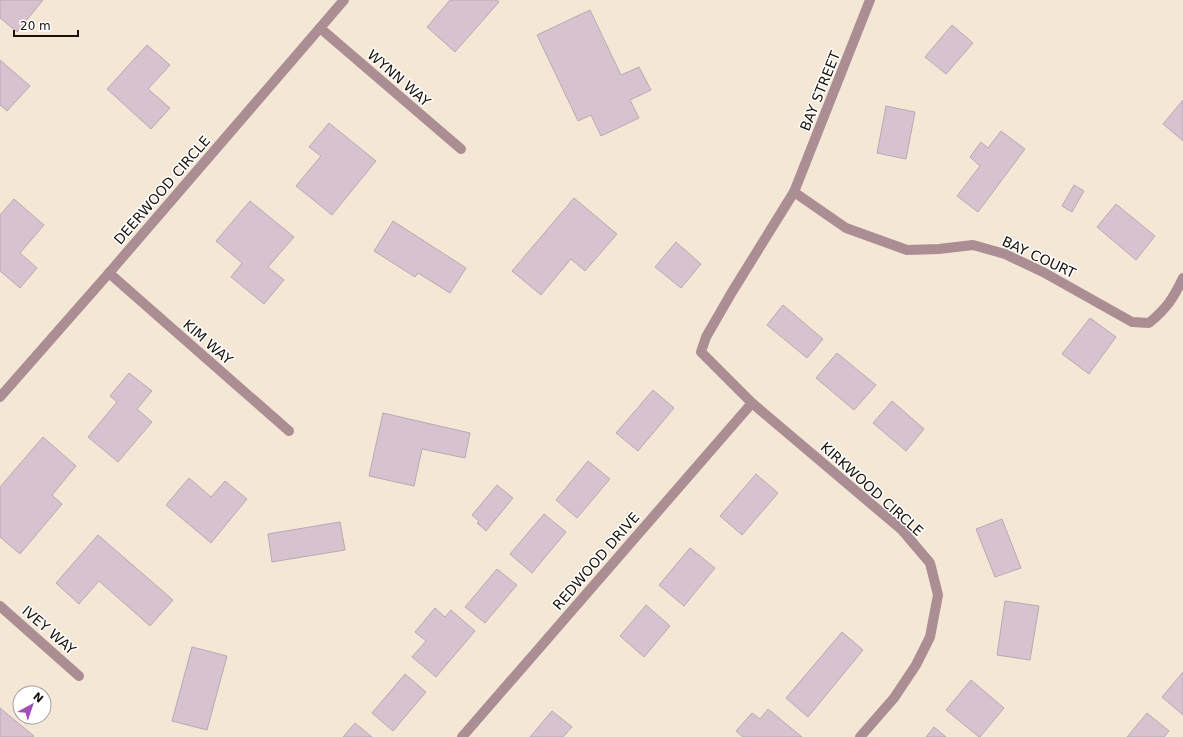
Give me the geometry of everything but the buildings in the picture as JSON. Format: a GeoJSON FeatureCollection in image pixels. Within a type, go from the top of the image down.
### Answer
{"type":"FeatureCollection","features":[{"type":"Feature","properties":{"kind":"street","name":"DEERWOOD CIRCLE"},"geometry":{"type":"LineString","coordinates":[[0,397],[344,0]]}},
{"type":"Feature","properties":{"kind":"street","name":"BAY STREET"},"geometry":{"type":"LineString","coordinates":[[752,403],[701,352],[706,337],[732,292],[794,192],[870,0]]}},
{"type":"Feature","properties":{"kind":"street","name":"WYNN WAY"},"geometry":{"type":"LineString","coordinates":[[320,28],[461,149]]}},
{"type":"Feature","properties":{"kind":"street","name":"BAY COURT"},"geometry":{"type":"LineString","coordinates":[[794,192],[846,228],[907,250],[939,249],[973,245],[1005,254],[1043,272],[1132,322],[1149,323],[1164,311],[1176,294],[1183,278]]}},
{"type":"Feature","properties":{"kind":"street","name":"KIM WAY"},"geometry":{"type":"LineString","coordinates":[[109,273],[289,431]]}},
{"type":"Feature","properties":{"kind":"street","name":"REDWOOD DRIVE"},"geometry":{"type":"LineString","coordinates":[[462,737],[752,403]]}},
{"type":"Feature","properties":{"kind":"street","name":"KIRKWOOD CIRCLE"},"geometry":{"type":"LineString","coordinates":[[752,403],[902,530],[930,563],[938,595],[930,637],[916,665],[894,698],[860,737]]}},
{"type":"Feature","properties":{"kind":"street","name":"IVEY WAY"},"geometry":{"type":"LineString","coordinates":[[0,606],[79,676]]}}]}
